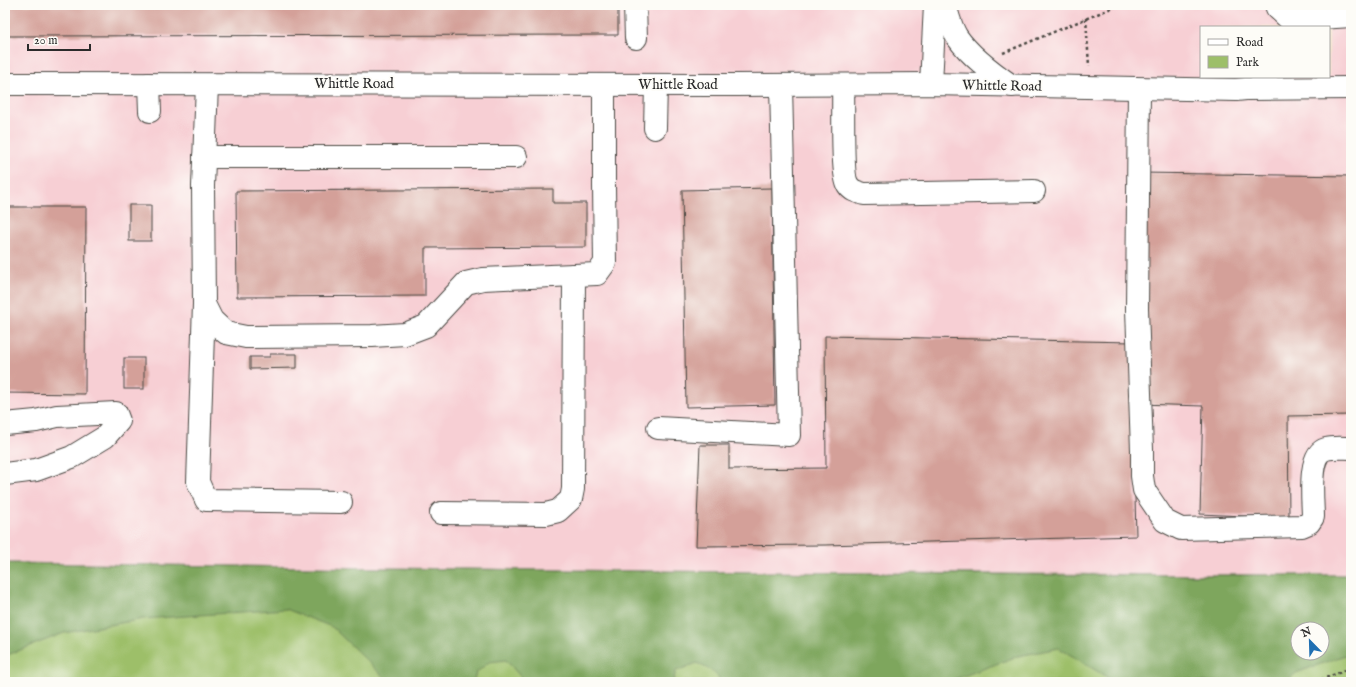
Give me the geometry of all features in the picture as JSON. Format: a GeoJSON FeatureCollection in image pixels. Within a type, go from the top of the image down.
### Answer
{"type":"FeatureCollection","features":[{"type":"Feature","properties":{"kind":"street"},"geometry":{"type":"LineString","coordinates":[[635,5],[636,38]]}},
{"type":"Feature","properties":{"kind":"street"},"geometry":{"type":"LineString","coordinates":[[931,84],[935,5]]}},
{"type":"Feature","properties":{"kind":"street"},"geometry":{"type":"LineString","coordinates":[[945,5],[957,36],[969,51],[995,74],[1012,86]]}},
{"type":"Feature","properties":{"kind":"street"},"geometry":{"type":"LineString","coordinates":[[1276,5],[1277,8],[1290,20],[1351,16]]}},
{"type":"Feature","properties":{"kind":"street","name":"Whittle Road"},"geometry":{"type":"LineString","coordinates":[[5,84],[931,84],[1236,90],[1351,88]]}},
{"type":"Feature","properties":{"kind":"street"},"geometry":{"type":"LineString","coordinates":[[149,84],[150,111]]}},
{"type":"Feature","properties":{"kind":"street"},"geometry":{"type":"LineString","coordinates":[[207,85],[203,186],[204,304],[198,482],[206,500],[341,502]]}},
{"type":"Feature","properties":{"kind":"street"},"geometry":{"type":"LineString","coordinates":[[204,304],[212,320],[226,333],[246,337],[372,336],[405,334],[426,326],[466,283],[483,279],[597,274],[605,263],[604,85]]}},
{"type":"Feature","properties":{"kind":"street"},"geometry":{"type":"LineString","coordinates":[[655,128],[656,85]]}},
{"type":"Feature","properties":{"kind":"street"},"geometry":{"type":"LineString","coordinates":[[658,428],[789,436],[781,85]]}},
{"type":"Feature","properties":{"kind":"street"},"geometry":{"type":"LineString","coordinates":[[844,85],[844,144],[846,176],[847,184],[853,190],[864,194],[1034,191]]}},
{"type":"Feature","properties":{"kind":"street"},"geometry":{"type":"LineString","coordinates":[[1139,89],[1137,309],[1142,476],[1144,490],[1164,521],[1181,530],[1302,526],[1309,523],[1313,517],[1313,470],[1317,455],[1324,449],[1351,448]]}},
{"type":"Feature","properties":{"kind":"street"},"geometry":{"type":"LineString","coordinates":[[204,157],[516,157]]}},
{"type":"Feature","properties":{"kind":"street"},"geometry":{"type":"LineString","coordinates":[[441,513],[546,514],[558,511],[571,499],[573,488],[574,275]]}},
{"type":"Feature","properties":{"kind":"street"},"geometry":{"type":"LineString","coordinates":[[5,424],[36,421],[57,416],[116,413],[119,421],[104,437],[72,457],[36,470],[5,474]]}},
{"type":"Feature","properties":{"kind":"path"},"geometry":{"type":"LineString","coordinates":[[981,62],[1119,5]]}},
{"type":"Feature","properties":{"kind":"path"},"geometry":{"type":"LineString","coordinates":[[1086,18],[1090,88]]}},
{"type":"Feature","properties":{"kind":"path"},"geometry":{"type":"LineString","coordinates":[[1315,682],[1351,668]]}},
{"type":"Feature","properties":{"kind":"shaded area"},"geometry":{"type":"Polygon","coordinates":[[[5,5],[1351,5],[1351,575],[1052,575],[5,563],[5,5]]]}},
{"type":"Feature","properties":{"kind":"green space"},"geometry":{"type":"Polygon","coordinates":[[[5,563],[846,573],[1351,575],[1351,682],[5,682],[5,563]]]}},
{"type":"Feature","properties":{"kind":"green space"},"geometry":{"type":"Polygon","coordinates":[[[5,563],[1052,575],[1351,575],[1351,654],[1330,661],[1330,621],[1290,621],[1290,661],[1329,661],[1296,673],[1286,682],[1115,682],[1059,648],[1018,656],[947,682],[722,682],[714,672],[697,663],[676,671],[673,682],[525,682],[506,660],[489,662],[476,673],[473,682],[389,682],[332,627],[286,609],[143,619],[64,633],[5,656],[5,563]]]}},
{"type":"Feature","properties":{"kind":"building"},"geometry":{"type":"Polygon","coordinates":[[[5,5],[618,5],[618,35],[5,36],[5,5]]]}},
{"type":"Feature","properties":{"kind":"building"},"geometry":{"type":"Polygon","coordinates":[[[1141,173],[1351,176],[1351,415],[1288,416],[1289,518],[1200,514],[1203,406],[1139,404],[1141,173]]]}},
{"type":"Feature","properties":{"kind":"building"},"geometry":{"type":"Polygon","coordinates":[[[772,188],[775,405],[686,407],[682,190],[772,188]]]}},
{"type":"Feature","properties":{"kind":"building"},"geometry":{"type":"Polygon","coordinates":[[[553,189],[553,203],[586,203],[586,247],[425,248],[425,296],[237,297],[236,191],[553,189]]]}},
{"type":"Feature","properties":{"kind":"building"},"geometry":{"type":"Polygon","coordinates":[[[129,205],[151,205],[151,241],[129,241],[129,205]]]}},
{"type":"Feature","properties":{"kind":"building"},"geometry":{"type":"Polygon","coordinates":[[[5,207],[86,207],[85,394],[5,393],[5,207]]]}},
{"type":"Feature","properties":{"kind":"building"},"geometry":{"type":"Polygon","coordinates":[[[825,336],[1131,342],[1136,536],[825,545],[696,546],[700,445],[729,445],[729,469],[826,468],[825,336]]]}},
{"type":"Feature","properties":{"kind":"building"},"geometry":{"type":"Polygon","coordinates":[[[270,354],[297,354],[297,368],[250,369],[250,357],[270,357],[270,354]]]}},
{"type":"Feature","properties":{"kind":"building"},"geometry":{"type":"Polygon","coordinates":[[[124,358],[144,358],[144,389],[124,389],[124,358]]]}}]}
